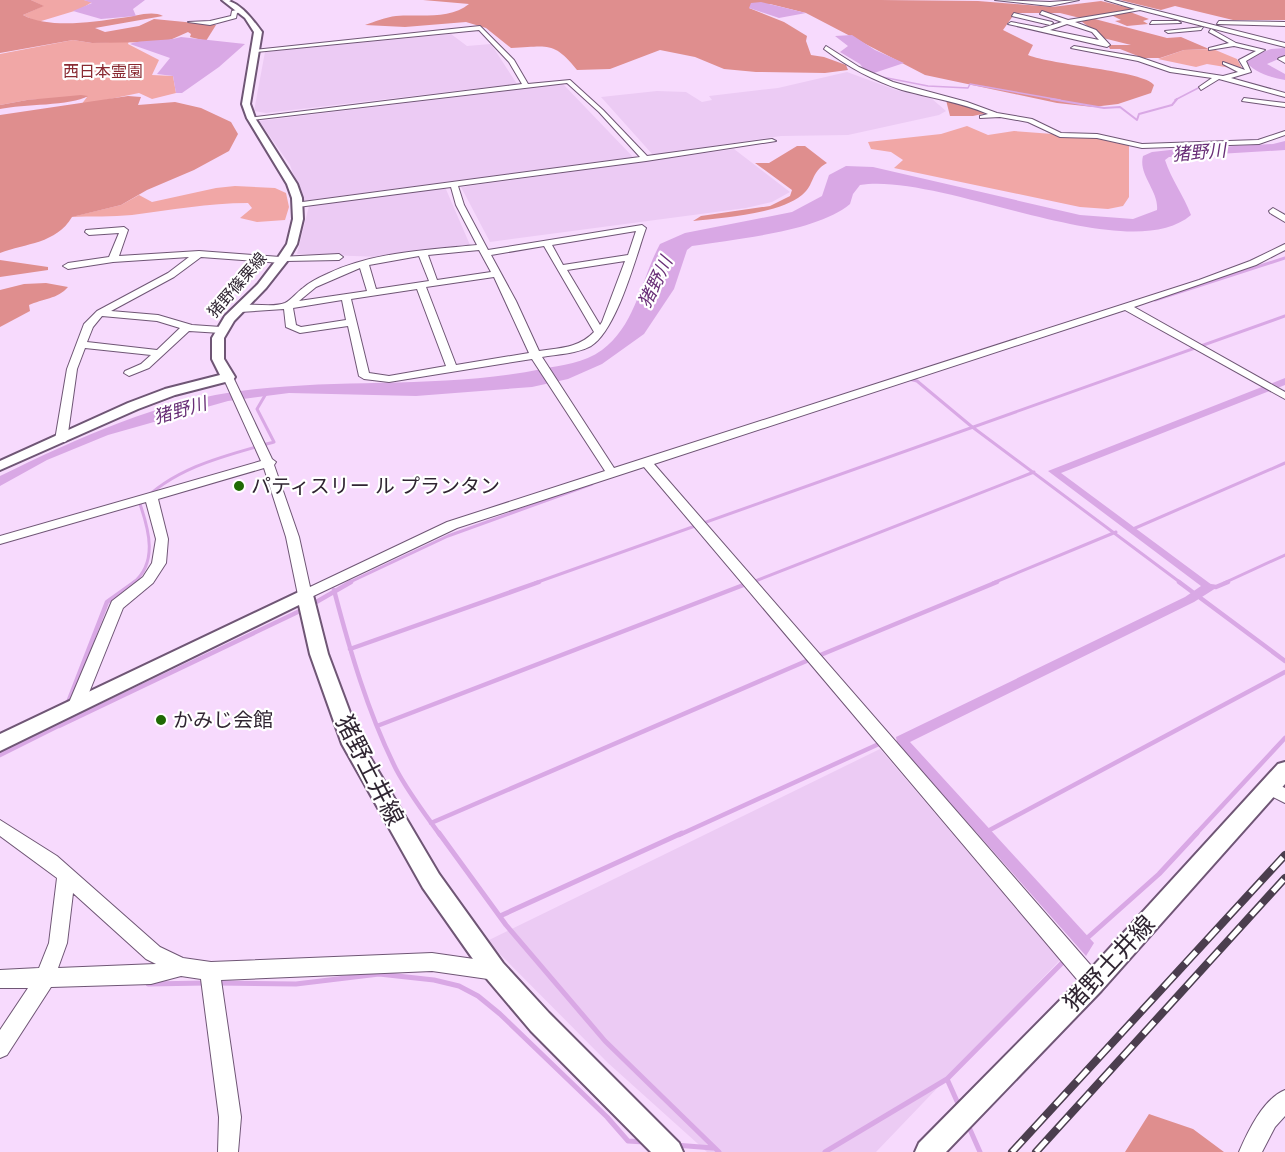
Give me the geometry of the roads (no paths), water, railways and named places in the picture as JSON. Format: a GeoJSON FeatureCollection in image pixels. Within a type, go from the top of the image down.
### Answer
{"type":"FeatureCollection","features":[{"type":"Feature","properties":{"kind":"main road","name":"猪野篠栗線"},"geometry":{"type":"LineString","coordinates":[[227,0],[241,11],[258,32],[246,95],[251,118],[292,184],[298,205],[295,232],[283,259],[262,286],[221,330],[216,352],[231,383]]}},
{"type":"Feature","properties":{"kind":"main road"},"geometry":{"type":"LineString","coordinates":[[0,466],[170,392],[231,383]]}},
{"type":"Feature","properties":{"kind":"main road"},"geometry":{"type":"LineString","coordinates":[[0,743],[305,595]]}},
{"type":"Feature","properties":{"kind":"main road","name":"猪野土井線"},"geometry":{"type":"LineString","coordinates":[[305,595],[319,654],[351,744],[431,881],[495,971],[540,1022],[670,1152]]}},
{"type":"Feature","properties":{"kind":"main road","name":"猪野土井線"},"geometry":{"type":"LineString","coordinates":[[928,1152],[1280,784]]}},
{"type":"Feature","properties":{"kind":"street"},"geometry":{"type":"LineString","coordinates":[[998,0],[1050,4],[1076,0]]}},
{"type":"Feature","properties":{"kind":"street"},"geometry":{"type":"LineString","coordinates":[[1108,0],[1211,26],[1268,37]]}},
{"type":"Feature","properties":{"kind":"street"},"geometry":{"type":"LineString","coordinates":[[1043,30],[1067,22],[1142,9]]}},
{"type":"Feature","properties":{"kind":"street"},"geometry":{"type":"LineString","coordinates":[[191,22],[210,23],[234,17],[234,12],[241,11]]}},
{"type":"Feature","properties":{"kind":"street"},"geometry":{"type":"LineString","coordinates":[[1042,14],[1094,30],[1116,55]]}},
{"type":"Feature","properties":{"kind":"street"},"geometry":{"type":"LineString","coordinates":[[1014,15],[1058,24]]}},
{"type":"Feature","properties":{"kind":"street"},"geometry":{"type":"LineString","coordinates":[[1152,23],[1171,21],[1201,28],[1234,44],[1262,50]]}},
{"type":"Feature","properties":{"kind":"street"},"geometry":{"type":"LineString","coordinates":[[1211,26],[1231,22],[1285,24]]}},
{"type":"Feature","properties":{"kind":"street"},"geometry":{"type":"LineString","coordinates":[[1011,24],[1105,43]]}},
{"type":"Feature","properties":{"kind":"street"},"geometry":{"type":"LineString","coordinates":[[256,50],[480,28],[512,61],[526,86]]}},
{"type":"Feature","properties":{"kind":"street"},"geometry":{"type":"LineString","coordinates":[[1168,31],[1201,28]]}},
{"type":"Feature","properties":{"kind":"street"},"geometry":{"type":"LineString","coordinates":[[1215,33],[1227,29]]}},
{"type":"Feature","properties":{"kind":"street"},"geometry":{"type":"LineString","coordinates":[[1248,30],[1285,46]]}},
{"type":"Feature","properties":{"kind":"street"},"geometry":{"type":"LineString","coordinates":[[1211,49],[1234,44]]}},
{"type":"Feature","properties":{"kind":"street"},"geometry":{"type":"LineString","coordinates":[[1201,88],[1225,76],[1249,69],[1242,60],[1262,50],[1285,46]]}},
{"type":"Feature","properties":{"kind":"street"},"geometry":{"type":"LineString","coordinates":[[826,48],[872,77],[915,91],[976,105],[994,115]]}},
{"type":"Feature","properties":{"kind":"street"},"geometry":{"type":"LineString","coordinates":[[1071,50],[1105,53],[1148,61],[1160,67],[1190,69],[1285,95]]}},
{"type":"Feature","properties":{"kind":"street"},"geometry":{"type":"LineString","coordinates":[[1123,64],[1139,67],[1148,61]]}},
{"type":"Feature","properties":{"kind":"street"},"geometry":{"type":"LineString","coordinates":[[1225,63],[1243,72]]}},
{"type":"Feature","properties":{"kind":"street"},"geometry":{"type":"LineString","coordinates":[[251,118],[568,81],[602,111],[646,159]]}},
{"type":"Feature","properties":{"kind":"street"},"geometry":{"type":"LineString","coordinates":[[1244,100],[1285,105]]}},
{"type":"Feature","properties":{"kind":"street"},"geometry":{"type":"LineString","coordinates":[[982,117],[994,115],[1030,120],[1065,136],[1097,136],[1142,146],[1259,142],[1285,133]]}},
{"type":"Feature","properties":{"kind":"street"},"geometry":{"type":"LineString","coordinates":[[298,205],[772,141]]}},
{"type":"Feature","properties":{"kind":"street"},"geometry":{"type":"LineString","coordinates":[[454,184],[460,205],[538,359],[611,472]]}},
{"type":"Feature","properties":{"kind":"street"},"geometry":{"type":"LineString","coordinates":[[1273,211],[1285,219]]}},
{"type":"Feature","properties":{"kind":"street"},"geometry":{"type":"LineString","coordinates":[[288,306],[313,285],[338,273],[364,265],[423,254],[546,243],[642,228],[607,322],[590,342],[578,348],[538,359],[452,368],[389,380],[369,378],[364,376],[346,297]]}},
{"type":"Feature","properties":{"kind":"street"},"geometry":{"type":"LineString","coordinates":[[89,232],[124,230],[113,259]]}},
{"type":"Feature","properties":{"kind":"street"},"geometry":{"type":"LineString","coordinates":[[546,243],[599,332]]}},
{"type":"Feature","properties":{"kind":"street"},"geometry":{"type":"LineString","coordinates":[[231,383],[270,462],[300,562],[305,595],[452,525],[1126,307],[1252,264],[1285,247]]}},
{"type":"Feature","properties":{"kind":"street"},"geometry":{"type":"LineString","coordinates":[[61,440],[70,378],[88,326],[100,313],[171,276],[199,254]]}},
{"type":"Feature","properties":{"kind":"street"},"geometry":{"type":"LineString","coordinates":[[69,266],[113,259],[199,254],[283,259],[339,257]]}},
{"type":"Feature","properties":{"kind":"street"},"geometry":{"type":"LineString","coordinates":[[423,254],[434,283]]}},
{"type":"Feature","properties":{"kind":"street"},"geometry":{"type":"LineString","coordinates":[[561,268],[633,257]]}},
{"type":"Feature","properties":{"kind":"street"},"geometry":{"type":"LineString","coordinates":[[364,265],[372,293]]}},
{"type":"Feature","properties":{"kind":"street"},"geometry":{"type":"LineString","coordinates":[[240,309],[288,306],[495,274]]}},
{"type":"Feature","properties":{"kind":"street"},"geometry":{"type":"LineString","coordinates":[[421,285],[452,368]]}},
{"type":"Feature","properties":{"kind":"street"},"geometry":{"type":"LineString","coordinates":[[288,306],[291,327],[300,330],[352,322]]}},
{"type":"Feature","properties":{"kind":"street"},"geometry":{"type":"LineString","coordinates":[[1126,307],[1285,396]]}},
{"type":"Feature","properties":{"kind":"street"},"geometry":{"type":"LineString","coordinates":[[100,313],[158,318],[188,327],[221,330]]}},
{"type":"Feature","properties":{"kind":"street"},"geometry":{"type":"LineString","coordinates":[[129,373],[145,366],[188,327]]}},
{"type":"Feature","properties":{"kind":"street"},"geometry":{"type":"LineString","coordinates":[[81,344],[159,353]]}},
{"type":"Feature","properties":{"kind":"street"},"geometry":{"type":"LineString","coordinates":[[0,540],[270,462]]}},
{"type":"Feature","properties":{"kind":"street"},"geometry":{"type":"LineString","coordinates":[[646,462],[1092,983]]}},
{"type":"Feature","properties":{"kind":"street"},"geometry":{"type":"LineString","coordinates":[[76,705],[117,604],[148,580],[159,563],[162,539],[152,496]]}},
{"type":"Feature","properties":{"kind":"street"},"geometry":{"type":"LineString","coordinates":[[0,827],[66,875],[153,952],[181,967],[211,971],[432,962],[495,971]]}},
{"type":"Feature","properties":{"kind":"street"},"geometry":{"type":"LineString","coordinates":[[0,1048],[45,979],[58,943],[66,875]]}},
{"type":"Feature","properties":{"kind":"street"},"geometry":{"type":"LineString","coordinates":[[0,979],[151,975],[181,967]]}},
{"type":"Feature","properties":{"kind":"street"},"geometry":{"type":"LineString","coordinates":[[211,971],[211,987],[230,1117],[228,1151]]}},
{"type":"Feature","properties":{"kind":"street"},"geometry":{"type":"LineString","coordinates":[[1250,1152],[1268,1120],[1285,1100]]}},
{"type":"Feature","properties":{"kind":"water"},"geometry":{"type":"Polygon","coordinates":[[[84,0],[145,0],[133,9],[136,16],[101,19],[73,11],[92,3],[84,0]]]}},
{"type":"Feature","properties":{"kind":"water"},"geometry":{"type":"Polygon","coordinates":[[[761,2],[806,13],[779,18],[749,8],[751,3],[761,2]]]}},
{"type":"Feature","properties":{"kind":"water"},"geometry":{"type":"Polygon","coordinates":[[[852,35],[875,50],[904,63],[874,73],[866,72],[860,64],[840,52],[848,46],[835,36],[852,35]]]}},
{"type":"Feature","properties":{"kind":"water"},"geometry":{"type":"Polygon","coordinates":[[[181,37],[245,44],[219,67],[182,93],[176,93],[173,76],[157,74],[170,58],[130,44],[181,37]]]}},
{"type":"Feature","properties":{"kind":"water"},"geometry":{"type":"Polygon","coordinates":[[[1285,48],[1285,56],[1267,64],[1285,74],[1285,80],[1257,71],[1244,59],[1271,49],[1285,48]]]}},
{"type":"Feature","properties":{"kind":"water","name":"猪野川"},"geometry":{"type":"Polygon","coordinates":[[[1285,141],[1285,150],[1169,157],[1165,160],[1191,215],[1162,229],[1124,231],[1080,226],[937,192],[895,185],[860,185],[853,194],[850,204],[835,214],[817,221],[775,233],[692,246],[687,250],[674,289],[644,334],[602,364],[568,379],[532,387],[416,396],[289,393],[228,401],[108,435],[47,460],[0,486],[0,476],[120,422],[183,402],[215,395],[285,386],[469,379],[542,369],[588,358],[602,350],[623,328],[637,301],[660,244],[685,233],[792,212],[822,196],[829,175],[846,166],[873,167],[1080,215],[1133,219],[1157,210],[1155,196],[1143,170],[1143,156],[1152,152],[1179,149],[1273,144],[1285,141]]]}},
{"type":"Feature","properties":{"kind":"water"},"geometry":{"type":"Polygon","coordinates":[[[1285,378],[1285,385],[1061,473],[1216,588],[1194,602],[910,742],[1094,943],[1086,956],[897,743],[896,737],[1185,597],[1201,586],[1048,471],[1285,378]]]}},
{"type":"Feature","properties":{"kind":"waterway"},"geometry":{"type":"LineString","coordinates":[[877,76],[928,86],[968,88],[970,84],[1060,100]]}},
{"type":"Feature","properties":{"kind":"waterway"},"geometry":{"type":"LineString","coordinates":[[1175,100],[1204,85]]}},
{"type":"Feature","properties":{"kind":"waterway"},"geometry":{"type":"LineString","coordinates":[[1051,99],[1104,108],[1120,107],[1137,120],[1139,114],[1172,105],[1177,99]]}},
{"type":"Feature","properties":{"kind":"waterway"},"geometry":{"type":"LineString","coordinates":[[1155,300],[1285,258]]}},
{"type":"Feature","properties":{"kind":"waterway"},"geometry":{"type":"LineString","coordinates":[[973,427],[1285,316]]}},
{"type":"Feature","properties":{"kind":"waterway"},"geometry":{"type":"LineString","coordinates":[[909,379],[917,381],[973,427]]}},
{"type":"Feature","properties":{"kind":"waterway"},"geometry":{"type":"LineString","coordinates":[[133,583],[141,575],[149,556],[148,535],[140,504],[169,481],[202,464],[274,442],[257,409],[267,392]]}},
{"type":"Feature","properties":{"kind":"waterway"},"geometry":{"type":"LineString","coordinates":[[535,583],[973,427]]}},
{"type":"Feature","properties":{"kind":"waterway"},"geometry":{"type":"LineString","coordinates":[[973,427],[1033,472]]}},
{"type":"Feature","properties":{"kind":"waterway"},"geometry":{"type":"LineString","coordinates":[[1133,529],[1285,463]]}},
{"type":"Feature","properties":{"kind":"waterway"},"geometry":{"type":"LineString","coordinates":[[753,582],[1033,472]]}},
{"type":"Feature","properties":{"kind":"waterway"},"geometry":{"type":"LineString","coordinates":[[1033,472],[1114,533]]}},
{"type":"Feature","properties":{"kind":"waterway"},"geometry":{"type":"LineString","coordinates":[[348,583],[448,536],[592,484]]}},
{"type":"Feature","properties":{"kind":"waterway"},"geometry":{"type":"LineString","coordinates":[[993,583],[1114,533]]}},
{"type":"Feature","properties":{"kind":"waterway"},"geometry":{"type":"LineString","coordinates":[[1114,533],[1181,583]]}},
{"type":"Feature","properties":{"kind":"waterway"},"geometry":{"type":"LineString","coordinates":[[1224,583],[1285,555]]}},
{"type":"Feature","properties":{"kind":"waterway"},"geometry":{"type":"LineString","coordinates":[[67,705],[107,602],[135,582]]}},
{"type":"Feature","properties":{"kind":"waterway"},"geometry":{"type":"LineString","coordinates":[[334,592],[351,582]]}},
{"type":"Feature","properties":{"kind":"waterway"},"geometry":{"type":"LineString","coordinates":[[350,649],[539,582]]}},
{"type":"Feature","properties":{"kind":"waterway"},"geometry":{"type":"LineString","coordinates":[[818,656],[997,582]]}},
{"type":"Feature","properties":{"kind":"waterway"},"geometry":{"type":"LineString","coordinates":[[1179,582],[1285,661]]}},
{"type":"Feature","properties":{"kind":"waterway"},"geometry":{"type":"LineString","coordinates":[[1209,586],[1216,587],[1228,582]]}},
{"type":"Feature","properties":{"kind":"waterway"},"geometry":{"type":"LineString","coordinates":[[377,726],[746,584]]}},
{"type":"Feature","properties":{"kind":"waterway"},"geometry":{"type":"LineString","coordinates":[[311,605],[334,592]]}},
{"type":"Feature","properties":{"kind":"waterway"},"geometry":{"type":"LineString","coordinates":[[334,592],[350,649]]}},
{"type":"Feature","properties":{"kind":"waterway"},"geometry":{"type":"LineString","coordinates":[[59,726],[304,609]]}},
{"type":"Feature","properties":{"kind":"waterway"},"geometry":{"type":"LineString","coordinates":[[350,649],[377,726]]}},
{"type":"Feature","properties":{"kind":"waterway"},"geometry":{"type":"LineString","coordinates":[[431,823],[811,659]]}},
{"type":"Feature","properties":{"kind":"waterway"},"geometry":{"type":"LineString","coordinates":[[986,832],[1285,672]]}},
{"type":"Feature","properties":{"kind":"waterway"},"geometry":{"type":"LineString","coordinates":[[0,755],[58,726]]}},
{"type":"Feature","properties":{"kind":"waterway"},"geometry":{"type":"LineString","coordinates":[[377,726],[396,769],[431,823]]}},
{"type":"Feature","properties":{"kind":"waterway"},"geometry":{"type":"LineString","coordinates":[[1195,835],[1285,738]]}},
{"type":"Feature","properties":{"kind":"waterway"},"geometry":{"type":"LineString","coordinates":[[679,835],[881,743]]}},
{"type":"Feature","properties":{"kind":"waterway"},"geometry":{"type":"LineString","coordinates":[[431,823],[440,835]]}},
{"type":"Feature","properties":{"kind":"waterway"},"geometry":{"type":"LineString","coordinates":[[439,833],[506,925],[605,1041],[719,1152]]}},
{"type":"Feature","properties":{"kind":"waterway"},"geometry":{"type":"LineString","coordinates":[[500,916],[682,833]]}},
{"type":"Feature","properties":{"kind":"waterway"},"geometry":{"type":"LineString","coordinates":[[1085,940],[1159,874],[1197,833]]}},
{"type":"Feature","properties":{"kind":"waterway"},"geometry":{"type":"LineString","coordinates":[[947,1079],[1065,960]]}},
{"type":"Feature","properties":{"kind":"waterway"},"geometry":{"type":"LineString","coordinates":[[217,983],[296,984],[379,974],[434,980],[459,986],[478,996],[500,1014],[607,1117],[628,1141],[644,1142]]}},
{"type":"Feature","properties":{"kind":"waterway"},"geometry":{"type":"LineString","coordinates":[[148,984],[206,983]]}},
{"type":"Feature","properties":{"kind":"waterway"},"geometry":{"type":"LineString","coordinates":[[825,1152],[947,1079]]}},
{"type":"Feature","properties":{"kind":"waterway"},"geometry":{"type":"LineString","coordinates":[[947,1079],[960,1108]]}},
{"type":"Feature","properties":{"kind":"waterway"},"geometry":{"type":"LineString","coordinates":[[968,1125],[980,1152]]}},
{"type":"Feature","properties":{"kind":"waterway"},"geometry":{"type":"LineString","coordinates":[[675,1145],[713,1148]]}},
{"type":"Feature","properties":{"kind":"railway"},"geometry":{"type":"LineString","coordinates":[[1012,1152],[1285,855]]}},
{"type":"Feature","properties":{"kind":"railway"},"geometry":{"type":"LineString","coordinates":[[1036,1152],[1285,878]]}},
{"type":"Feature","properties":{"kind":"place","name":"パティスリー ル プランタン"},"geometry":{"type":"Point","coordinates":[239,486]}},
{"type":"Feature","properties":{"kind":"place","name":"かみじ会館"},"geometry":{"type":"Point","coordinates":[161,720]}},
{"type":"Feature","properties":{"kind":"park label","name":"西日本霊園"},"geometry":{"type":"Point","coordinates":[103,71]}}]}
